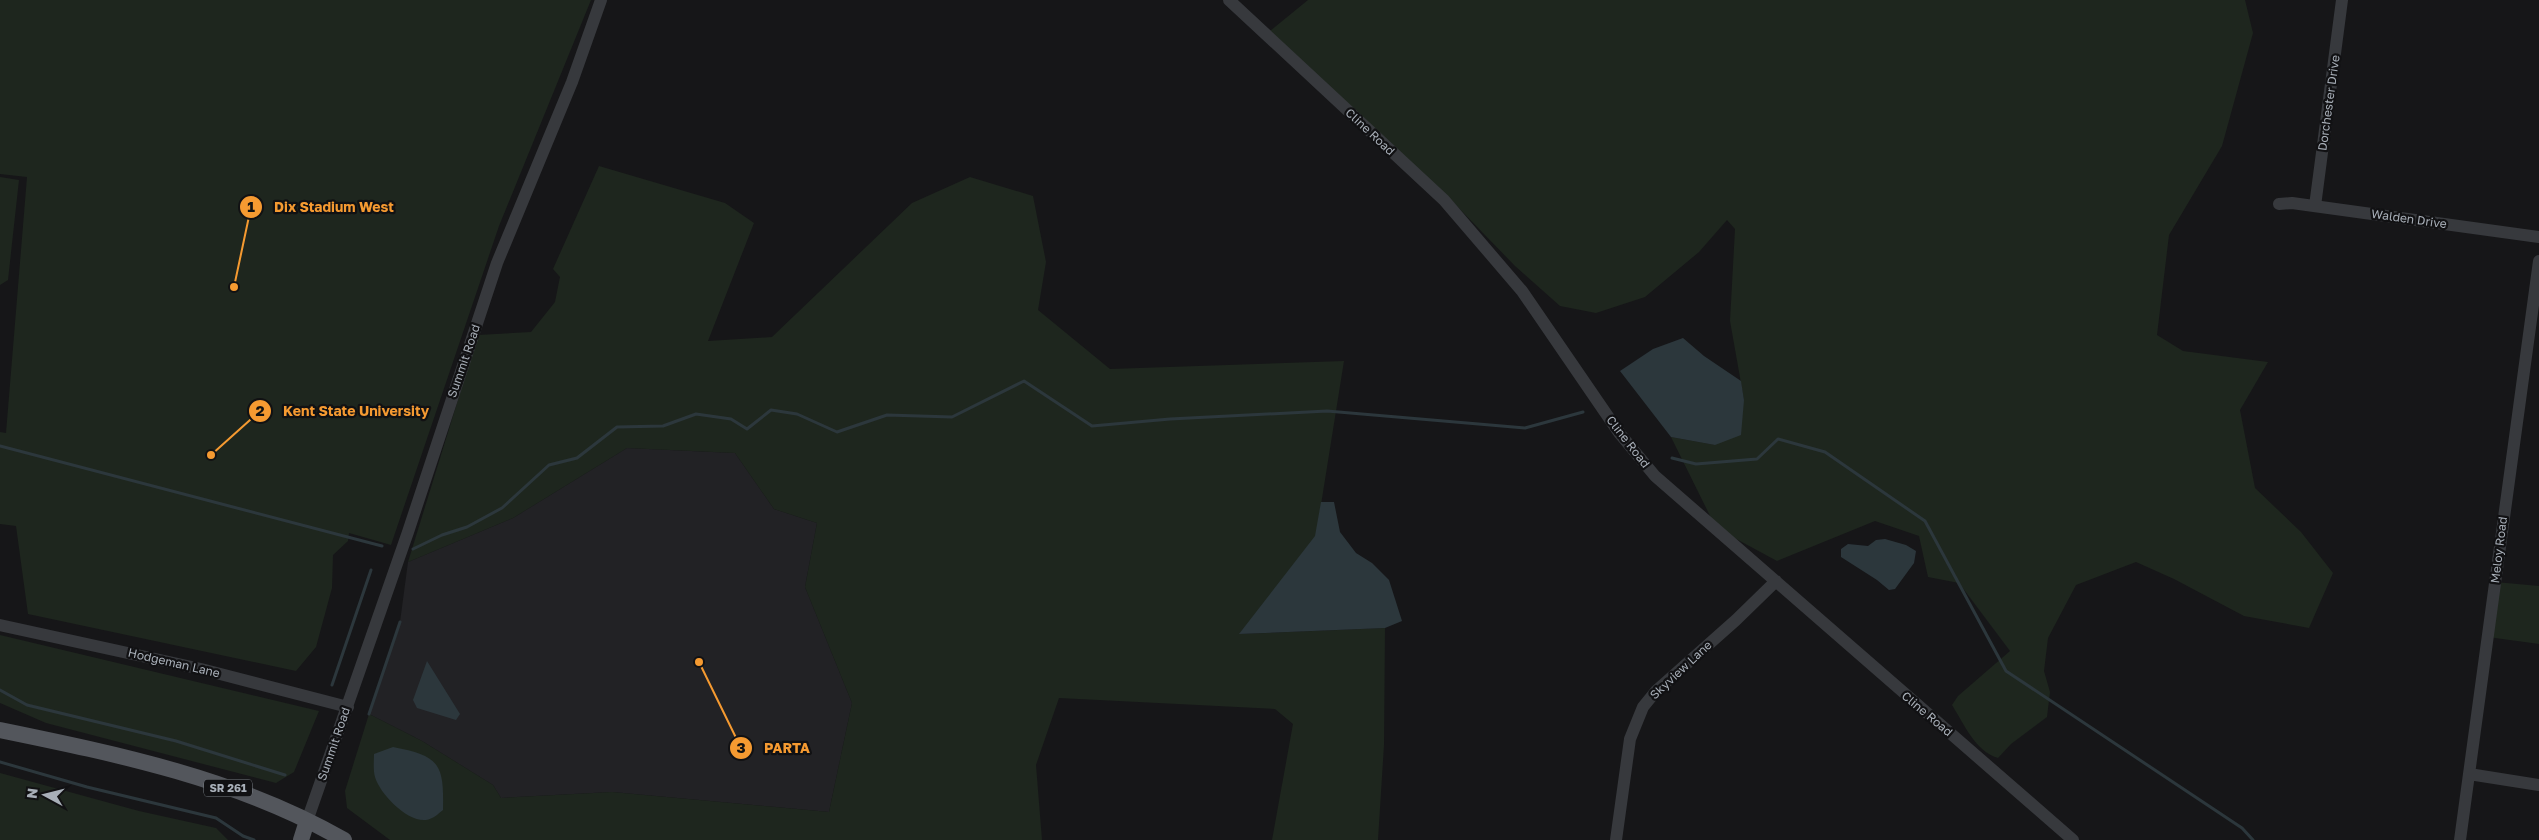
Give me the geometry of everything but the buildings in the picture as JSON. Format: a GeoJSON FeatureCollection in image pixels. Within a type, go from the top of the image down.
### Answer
{"type":"FeatureCollection","features":[{"type":"Feature","properties":{"kind":"main road","name":"SR 261"},"geometry":{"type":"LineString","coordinates":[[0,730],[165,768],[264,801],[344,840]]}},
{"type":"Feature","properties":{"kind":"main road","name":"Summit Road"},"geometry":{"type":"LineString","coordinates":[[301,840],[307,821]]}},
{"type":"Feature","properties":{"kind":"street","name":"Summit Road"},"geometry":{"type":"LineString","coordinates":[[307,821],[348,706],[497,263],[572,82],[601,0]]}},
{"type":"Feature","properties":{"kind":"street","name":"Cline Road"},"geometry":{"type":"LineString","coordinates":[[1229,0],[1444,200],[1522,291],[1615,427],[1649,469],[2073,840]]}},
{"type":"Feature","properties":{"kind":"street","name":"Dorchester Drive"},"geometry":{"type":"LineString","coordinates":[[2315,206],[2342,0]]}},
{"type":"Feature","properties":{"kind":"street","name":"Walden Drive"},"geometry":{"type":"LineString","coordinates":[[2279,204],[2292,203],[2539,237]]}},
{"type":"Feature","properties":{"kind":"street","name":"Meloy Road"},"geometry":{"type":"LineString","coordinates":[[2460,840],[2509,467],[2539,261]]}},
{"type":"Feature","properties":{"kind":"street","name":"Skyview Lane"},"geometry":{"type":"LineString","coordinates":[[1616,840],[1630,739],[1642,707],[1656,691],[1736,620],[1776,580]]}},
{"type":"Feature","properties":{"kind":"street","name":"Hodgeman Lane"},"geometry":{"type":"LineString","coordinates":[[0,625],[201,669],[348,706]]}},
{"type":"Feature","properties":{"kind":"street"},"geometry":{"type":"LineString","coordinates":[[2470,774],[2539,785]]}},
{"type":"Feature","properties":{"kind":"shaded area"},"geometry":{"type":"Polygon","coordinates":[[[0,0],[591,0],[499,226],[391,545],[349,533],[348,541],[333,555],[332,588],[316,647],[296,671],[28,614],[16,526],[0,524],[0,432],[6,433],[27,177],[0,174],[0,0]]]}},
{"type":"Feature","properties":{"kind":"shaded area"},"geometry":{"type":"Polygon","coordinates":[[[1308,0],[2245,0],[2253,33],[2222,146],[2169,235],[2157,335],[2183,351],[2268,362],[2240,410],[2255,488],[2301,532],[2333,573],[2309,628],[2244,616],[2174,579],[2136,562],[2076,585],[2048,638],[2044,671],[2050,692],[2047,717],[2011,744],[1998,758],[1990,754],[1971,736],[1952,705],[1958,696],[2010,651],[1959,583],[1928,577],[1919,536],[1875,521],[1777,561],[1716,528],[1671,437],[1715,445],[1744,400],[1730,321],[1735,229],[1727,220],[1699,252],[1645,297],[1596,313],[1560,306],[1515,266],[1450,199],[1270,31],[1308,0]]]}},
{"type":"Feature","properties":{"kind":"shaded area"},"geometry":{"type":"Polygon","coordinates":[[[599,166],[725,203],[754,223],[708,341],[772,337],[912,203],[970,177],[1033,196],[1046,262],[1038,310],[1110,369],[1344,361],[1316,536],[1240,634],[1385,628],[1384,745],[1378,840],[1272,840],[1293,724],[1275,709],[1059,698],[1036,765],[1042,840],[390,840],[347,808],[345,791],[369,714],[422,741],[493,785],[501,798],[612,792],[829,812],[852,703],[805,587],[817,523],[774,509],[735,453],[627,448],[513,518],[408,562],[478,335],[531,332],[555,302],[560,277],[553,269],[599,166]]]}},
{"type":"Feature","properties":{"kind":"shaded area"},"geometry":{"type":"Polygon","coordinates":[[[0,177],[19,180],[8,280],[0,285],[0,177]]]}},
{"type":"Feature","properties":{"kind":"shaded area"},"geometry":{"type":"Polygon","coordinates":[[[1683,338],[1704,356],[1741,381],[1744,400],[1741,435],[1715,445],[1671,437],[1620,371],[1653,349],[1683,338]]]}},
{"type":"Feature","properties":{"kind":"shaded area"},"geometry":{"type":"Polygon","coordinates":[[[627,448],[735,453],[774,509],[817,523],[805,587],[852,703],[829,812],[612,792],[501,798],[493,785],[422,741],[369,714],[400,622],[408,562],[513,518],[627,448]]]}},
{"type":"Feature","properties":{"kind":"shaded area"},"geometry":{"type":"Polygon","coordinates":[[[1321,502],[1334,502],[1340,532],[1356,553],[1372,563],[1389,580],[1402,621],[1385,628],[1239,634],[1315,536],[1321,502]]]}},
{"type":"Feature","properties":{"kind":"shaded area"},"geometry":{"type":"Polygon","coordinates":[[[1885,539],[1906,545],[1916,551],[1914,563],[1895,589],[1889,590],[1841,557],[1841,549],[1848,544],[1868,546],[1876,540],[1885,539]]]}},
{"type":"Feature","properties":{"kind":"shaded area"},"geometry":{"type":"Polygon","coordinates":[[[2495,582],[2539,586],[2539,644],[2488,637],[2495,582]]]}},
{"type":"Feature","properties":{"kind":"shaded area"},"geometry":{"type":"Polygon","coordinates":[[[0,635],[319,711],[294,772],[276,783],[46,723],[0,703],[0,635]]]}},
{"type":"Feature","properties":{"kind":"shaded area"},"geometry":{"type":"Polygon","coordinates":[[[427,661],[460,714],[456,720],[417,708],[413,700],[427,661]]]}},
{"type":"Feature","properties":{"kind":"shaded area"},"geometry":{"type":"Polygon","coordinates":[[[393,747],[421,754],[430,759],[440,772],[443,810],[433,817],[426,820],[411,817],[388,799],[378,784],[374,771],[374,754],[393,747]]]}},
{"type":"Feature","properties":{"kind":"shaded area"},"geometry":{"type":"Polygon","coordinates":[[[0,773],[139,811],[216,828],[228,840],[0,840],[0,773]]]}},
{"type":"Feature","properties":{"kind":"waterway"},"geometry":{"type":"LineString","coordinates":[[413,549],[442,535],[467,527],[502,508],[549,465],[577,458],[617,427],[663,426],[696,414],[731,419],[747,429],[771,410],[797,414],[837,432],[887,415],[952,417],[1024,381],[1092,426],[1170,419],[1327,411],[1525,428],[1583,412]]}},
{"type":"Feature","properties":{"kind":"waterway"},"geometry":{"type":"LineString","coordinates":[[1672,458],[1696,464],[1757,459],[1778,439],[1825,452],[1925,521],[2006,671],[2242,828],[2253,840]]}},
{"type":"Feature","properties":{"kind":"waterway"},"geometry":{"type":"LineString","coordinates":[[0,446],[382,546]]}},
{"type":"Feature","properties":{"kind":"waterway"},"geometry":{"type":"LineString","coordinates":[[332,685],[371,570]]}},
{"type":"Feature","properties":{"kind":"waterway"},"geometry":{"type":"LineString","coordinates":[[369,714],[400,622]]}},
{"type":"Feature","properties":{"kind":"waterway"},"geometry":{"type":"LineString","coordinates":[[0,690],[27,705],[176,741],[285,775]]}},
{"type":"Feature","properties":{"kind":"waterway"},"geometry":{"type":"LineString","coordinates":[[0,762],[87,787],[216,818],[243,836],[254,840]]}},
{"type":"Feature","properties":{"kind":"place","name":"Dix Stadium West"},"geometry":{"type":"Point","coordinates":[234,287]}},
{"type":"Feature","properties":{"kind":"place","name":"Kent State University"},"geometry":{"type":"Point","coordinates":[211,455]}},
{"type":"Feature","properties":{"kind":"place","name":"PARTA"},"geometry":{"type":"Point","coordinates":[699,662]}}]}
